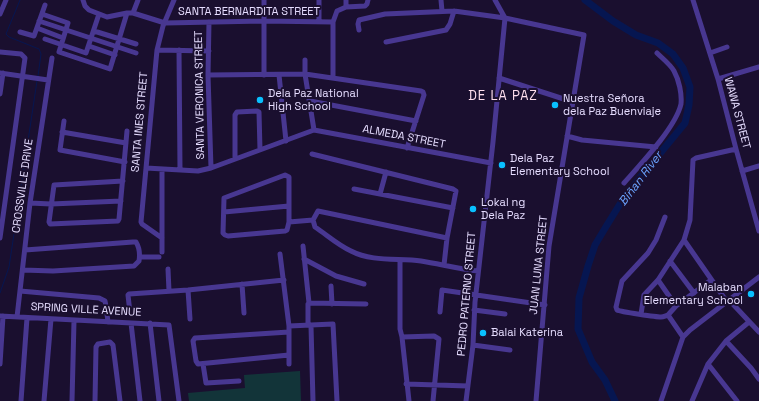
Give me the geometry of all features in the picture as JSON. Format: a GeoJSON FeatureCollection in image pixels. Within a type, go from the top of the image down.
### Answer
{"type":"FeatureCollection","features":[{"type":"Feature","properties":{"kind":"street"},"geometry":{"type":"LineString","coordinates":[[0,13],[6,0]]}},
{"type":"Feature","properties":{"kind":"street"},"geometry":{"type":"LineString","coordinates":[[45,39],[85,53],[92,38],[99,14],[89,10],[85,6],[84,0]]}},
{"type":"Feature","properties":{"kind":"street"},"geometry":{"type":"LineString","coordinates":[[133,13],[138,0]]}},
{"type":"Feature","properties":{"kind":"street","name":"SANTA INES STREET"},"geometry":{"type":"LineString","coordinates":[[162,238],[141,222],[157,50],[174,0]]}},
{"type":"Feature","properties":{"kind":"street"},"geometry":{"type":"LineString","coordinates":[[264,0],[264,75]]}},
{"type":"Feature","properties":{"kind":"street"},"geometry":{"type":"LineString","coordinates":[[318,22],[319,0]]}},
{"type":"Feature","properties":{"kind":"street"},"geometry":{"type":"LineString","coordinates":[[346,0],[346,7]]}},
{"type":"Feature","properties":{"kind":"street"},"geometry":{"type":"LineString","coordinates":[[333,78],[333,22],[337,11],[346,7],[365,6],[368,0]]}},
{"type":"Feature","properties":{"kind":"street"},"geometry":{"type":"LineString","coordinates":[[441,0],[442,11]]}},
{"type":"Feature","properties":{"kind":"street"},"geometry":{"type":"LineString","coordinates":[[495,0],[505,18]]}},
{"type":"Feature","properties":{"kind":"street","name":"WAWA STREET"},"geometry":{"type":"LineString","coordinates":[[693,0],[718,79],[759,231]]}},
{"type":"Feature","properties":{"kind":"street"},"geometry":{"type":"LineString","coordinates":[[20,32],[34,36],[45,5]]}},
{"type":"Feature","properties":{"kind":"street"},"geometry":{"type":"LineString","coordinates":[[386,42],[446,30],[450,24],[454,11]]}},
{"type":"Feature","properties":{"kind":"street","name":"JUAN LUNA STREET"},"geometry":{"type":"LineString","coordinates":[[359,30],[359,20],[374,16],[385,14],[454,11],[505,18],[584,35],[550,246],[536,401]]}},
{"type":"Feature","properties":{"kind":"street"},"geometry":{"type":"LineString","coordinates":[[42,14],[67,22],[68,24],[58,52],[110,70],[127,13]]}},
{"type":"Feature","properties":{"kind":"street","name":"SANTA BERNARDITA STREET"},"geometry":{"type":"LineString","coordinates":[[99,14],[107,17],[133,13],[165,23],[263,21],[333,22]]}},
{"type":"Feature","properties":{"kind":"street","name":"PEDRO PATERNO STREET"},"geometry":{"type":"LineString","coordinates":[[466,401],[474,310],[491,163],[505,18]]}},
{"type":"Feature","properties":{"kind":"street"},"geometry":{"type":"LineString","coordinates":[[40,21],[136,54]]}},
{"type":"Feature","properties":{"kind":"street","name":"SANTA VERONICA STREET"},"geometry":{"type":"LineString","coordinates":[[209,22],[208,75],[211,168]]}},
{"type":"Feature","properties":{"kind":"street"},"geometry":{"type":"LineString","coordinates":[[37,28],[63,38]]}},
{"type":"Feature","properties":{"kind":"street"},"geometry":{"type":"LineString","coordinates":[[94,31],[136,44]]}},
{"type":"Feature","properties":{"kind":"street"},"geometry":{"type":"LineString","coordinates":[[89,46],[115,55]]}},
{"type":"Feature","properties":{"kind":"street"},"geometry":{"type":"LineString","coordinates":[[710,53],[727,47]]}},
{"type":"Feature","properties":{"kind":"street"},"geometry":{"type":"LineString","coordinates":[[157,50],[209,51]]}},
{"type":"Feature","properties":{"kind":"street"},"geometry":{"type":"LineString","coordinates":[[179,50],[180,170]]}},
{"type":"Feature","properties":{"kind":"street"},"geometry":{"type":"LineString","coordinates":[[0,52],[21,54],[25,58],[3,200],[0,238]]}},
{"type":"Feature","properties":{"kind":"street"},"geometry":{"type":"LineString","coordinates":[[624,183],[656,147],[677,114],[681,104],[681,94],[675,72],[669,63],[657,53]]}},
{"type":"Feature","properties":{"kind":"street","name":"CROSSVILLE DRIVE"},"geometry":{"type":"LineString","coordinates":[[17,317],[30,204],[52,58]]}},
{"type":"Feature","properties":{"kind":"street"},"geometry":{"type":"LineString","coordinates":[[146,168],[198,171],[211,168],[314,130],[306,74],[306,60]]}},
{"type":"Feature","properties":{"kind":"street"},"geometry":{"type":"LineString","coordinates":[[718,79],[759,67]]}},
{"type":"Feature","properties":{"kind":"street"},"geometry":{"type":"LineString","coordinates":[[0,94],[1,73],[48,80]]}},
{"type":"Feature","properties":{"kind":"street"},"geometry":{"type":"LineString","coordinates":[[208,75],[306,74],[423,92],[424,95],[407,148]]}},
{"type":"Feature","properties":{"kind":"street"},"geometry":{"type":"LineString","coordinates":[[279,75],[286,141]]}},
{"type":"Feature","properties":{"kind":"street"},"geometry":{"type":"LineString","coordinates":[[499,78],[573,102]]}},
{"type":"Feature","properties":{"kind":"street"},"geometry":{"type":"LineString","coordinates":[[310,101],[416,121]]}},
{"type":"Feature","properties":{"kind":"street"},"geometry":{"type":"LineString","coordinates":[[235,159],[235,115],[237,112],[259,112],[260,150]]}},
{"type":"Feature","properties":{"kind":"street"},"geometry":{"type":"LineString","coordinates":[[64,121],[60,150],[125,162]]}},
{"type":"Feature","properties":{"kind":"street","name":"ALMEDA STREET"},"geometry":{"type":"LineString","coordinates":[[314,130],[491,163]]}},
{"type":"Feature","properties":{"kind":"street"},"geometry":{"type":"LineString","coordinates":[[123,181],[56,184],[54,186],[51,204],[50,224],[80,224],[118,221],[121,201],[125,162],[127,131]]}},
{"type":"Feature","properties":{"kind":"street"},"geometry":{"type":"LineString","coordinates":[[62,132],[126,143]]}},
{"type":"Feature","properties":{"kind":"street"},"geometry":{"type":"LineString","coordinates":[[567,136],[582,140],[656,147]]}},
{"type":"Feature","properties":{"kind":"street"},"geometry":{"type":"LineString","coordinates":[[641,314],[644,295],[658,280],[684,240],[690,220],[693,160],[736,149]]}},
{"type":"Feature","properties":{"kind":"street"},"geometry":{"type":"LineString","coordinates":[[312,154],[456,191],[447,238],[444,265]]}},
{"type":"Feature","properties":{"kind":"street"},"geometry":{"type":"LineString","coordinates":[[742,170],[759,166]]}},
{"type":"Feature","properties":{"kind":"street"},"geometry":{"type":"LineString","coordinates":[[140,257],[160,254],[162,238],[162,169]]}},
{"type":"Feature","properties":{"kind":"street"},"geometry":{"type":"LineString","coordinates":[[380,194],[386,172]]}},
{"type":"Feature","properties":{"kind":"street"},"geometry":{"type":"LineString","coordinates":[[285,175],[289,177],[288,230],[228,236],[223,233],[224,212],[224,198],[285,175]]}},
{"type":"Feature","properties":{"kind":"street"},"geometry":{"type":"LineString","coordinates":[[354,189],[453,208]]}},
{"type":"Feature","properties":{"kind":"street"},"geometry":{"type":"LineString","coordinates":[[30,204],[121,201]]}},
{"type":"Feature","properties":{"kind":"street"},"geometry":{"type":"LineString","coordinates":[[224,212],[289,206]]}},
{"type":"Feature","properties":{"kind":"street"},"geometry":{"type":"LineString","coordinates":[[447,238],[318,211],[313,220],[315,227],[351,251],[368,257],[419,261],[478,271]]}},
{"type":"Feature","properties":{"kind":"street"},"geometry":{"type":"LineString","coordinates":[[665,217],[656,240],[648,253],[622,282],[619,290],[616,307],[617,310],[661,317],[668,315],[676,306],[711,280]]}},
{"type":"Feature","properties":{"kind":"street"},"geometry":{"type":"LineString","coordinates":[[289,222],[313,220]]}},
{"type":"Feature","properties":{"kind":"street"},"geometry":{"type":"LineString","coordinates":[[684,240],[711,280],[728,301],[759,332]]}},
{"type":"Feature","properties":{"kind":"street"},"geometry":{"type":"LineString","coordinates":[[23,270],[53,271],[134,266],[139,261],[140,257],[136,242],[25,250]]}},
{"type":"Feature","properties":{"kind":"street"},"geometry":{"type":"LineString","coordinates":[[303,246],[310,303],[308,304],[313,401]]}},
{"type":"Feature","properties":{"kind":"street"},"geometry":{"type":"LineString","coordinates":[[280,254],[289,329],[289,364]]}},
{"type":"Feature","properties":{"kind":"street"},"geometry":{"type":"LineString","coordinates":[[304,259],[336,276],[364,284]]}},
{"type":"Feature","properties":{"kind":"street"},"geometry":{"type":"LineString","coordinates":[[400,260],[400,329],[409,401]]}},
{"type":"Feature","properties":{"kind":"street"},"geometry":{"type":"LineString","coordinates":[[670,261],[694,293]]}},
{"type":"Feature","properties":{"kind":"street"},"geometry":{"type":"LineString","coordinates":[[168,269],[169,291]]}},
{"type":"Feature","properties":{"kind":"street"},"geometry":{"type":"LineString","coordinates":[[661,401],[683,337],[759,277]]}},
{"type":"Feature","properties":{"kind":"street"},"geometry":{"type":"LineString","coordinates":[[130,313],[128,294],[188,290],[284,280]]}},
{"type":"Feature","properties":{"kind":"street"},"geometry":{"type":"LineString","coordinates":[[658,280],[676,306]]}},
{"type":"Feature","properties":{"kind":"street"},"geometry":{"type":"LineString","coordinates":[[242,284],[244,313]]}},
{"type":"Feature","properties":{"kind":"street"},"geometry":{"type":"LineString","coordinates":[[331,286],[332,304]]}},
{"type":"Feature","properties":{"kind":"street"},"geometry":{"type":"LineString","coordinates":[[188,290],[190,319]]}},
{"type":"Feature","properties":{"kind":"street"},"geometry":{"type":"LineString","coordinates":[[440,312],[442,290],[545,305]]}},
{"type":"Feature","properties":{"kind":"street"},"geometry":{"type":"LineString","coordinates":[[20,291],[99,298],[105,301],[108,322]]}},
{"type":"Feature","properties":{"kind":"street"},"geometry":{"type":"LineString","coordinates":[[310,303],[366,304]]}},
{"type":"Feature","properties":{"kind":"street"},"geometry":{"type":"LineString","coordinates":[[474,310],[505,314]]}},
{"type":"Feature","properties":{"kind":"street"},"geometry":{"type":"LineString","coordinates":[[668,315],[683,337]]}},
{"type":"Feature","properties":{"kind":"street"},"geometry":{"type":"LineString","coordinates":[[0,364],[2,316]]}},
{"type":"Feature","properties":{"kind":"street","name":"SPRING VILLE AVENUE"},"geometry":{"type":"LineString","coordinates":[[2,316],[74,321],[167,324],[170,326],[179,401]]}},
{"type":"Feature","properties":{"kind":"street"},"geometry":{"type":"LineString","coordinates":[[21,401],[27,318]]}},
{"type":"Feature","properties":{"kind":"street"},"geometry":{"type":"LineString","coordinates":[[44,401],[51,319]]}},
{"type":"Feature","properties":{"kind":"street"},"geometry":{"type":"LineString","coordinates":[[72,401],[74,321]]}},
{"type":"Feature","properties":{"kind":"street"},"geometry":{"type":"LineString","coordinates":[[693,401],[708,364],[726,341],[749,322]]}},
{"type":"Feature","properties":{"kind":"street"},"geometry":{"type":"LineString","coordinates":[[131,323],[140,401]]}},
{"type":"Feature","properties":{"kind":"street"},"geometry":{"type":"LineString","coordinates":[[150,323],[159,401]]}},
{"type":"Feature","properties":{"kind":"street"},"geometry":{"type":"LineString","coordinates":[[289,355],[198,364],[196,361],[193,341],[195,338],[333,324],[338,401]]}},
{"type":"Feature","properties":{"kind":"street"},"geometry":{"type":"LineString","coordinates":[[402,337],[434,336],[439,339],[433,401]]}},
{"type":"Feature","properties":{"kind":"street"},"geometry":{"type":"LineString","coordinates":[[726,341],[759,379]]}},
{"type":"Feature","properties":{"kind":"street"},"geometry":{"type":"LineString","coordinates":[[95,401],[96,347],[98,344],[110,342],[113,345],[120,401]]}},
{"type":"Feature","properties":{"kind":"street"},"geometry":{"type":"LineString","coordinates":[[472,345],[510,350]]}},
{"type":"Feature","properties":{"kind":"street"},"geometry":{"type":"LineString","coordinates":[[203,364],[206,383],[239,381]]}},
{"type":"Feature","properties":{"kind":"street"},"geometry":{"type":"LineString","coordinates":[[708,364],[737,401]]}},
{"type":"Feature","properties":{"kind":"street"},"geometry":{"type":"LineString","coordinates":[[406,384],[468,386]]}},
{"type":"Feature","properties":{"kind":"green space"},"geometry":{"type":"Polygon","coordinates":[[[300,371],[301,401],[189,401],[188,393],[245,388],[244,375],[300,371]]]}},
{"type":"Feature","properties":{"kind":"waterway"},"geometry":{"type":"LineString","coordinates":[[20,0],[6,34],[9,37],[39,49],[41,54],[38,76]]}},
{"type":"Feature","properties":{"kind":"waterway","name":"Biñan River"},"geometry":{"type":"LineString","coordinates":[[585,0],[613,21],[636,35],[658,43],[673,54],[683,68],[690,87],[689,105],[685,123],[639,179],[620,204],[607,225],[595,245],[579,298],[578,329],[592,362],[605,380],[615,401]]}},
{"type":"Feature","properties":{"kind":"waterway"},"geometry":{"type":"LineString","coordinates":[[0,293],[9,267],[37,81]]}},
{"type":"Feature","properties":{"kind":"place","name":"Dela Paz National High School"},"geometry":{"type":"Point","coordinates":[260,100]}},
{"type":"Feature","properties":{"kind":"place","name":"Nuestra Señora dela Paz Buenviaje"},"geometry":{"type":"Point","coordinates":[555,105]}},
{"type":"Feature","properties":{"kind":"place","name":"Dela Paz Elementary School"},"geometry":{"type":"Point","coordinates":[502,165]}},
{"type":"Feature","properties":{"kind":"place","name":"Lokal ng Dela Paz"},"geometry":{"type":"Point","coordinates":[473,209]}},
{"type":"Feature","properties":{"kind":"place","name":"Malaban Elementary School"},"geometry":{"type":"Point","coordinates":[751,294]}},
{"type":"Feature","properties":{"kind":"place","name":"Balai Katerina"},"geometry":{"type":"Point","coordinates":[483,333]}},
{"type":"Feature","properties":{"kind":"district","name":"DE LA PAZ"},"geometry":{"type":"Point","coordinates":[503,96]}}]}
